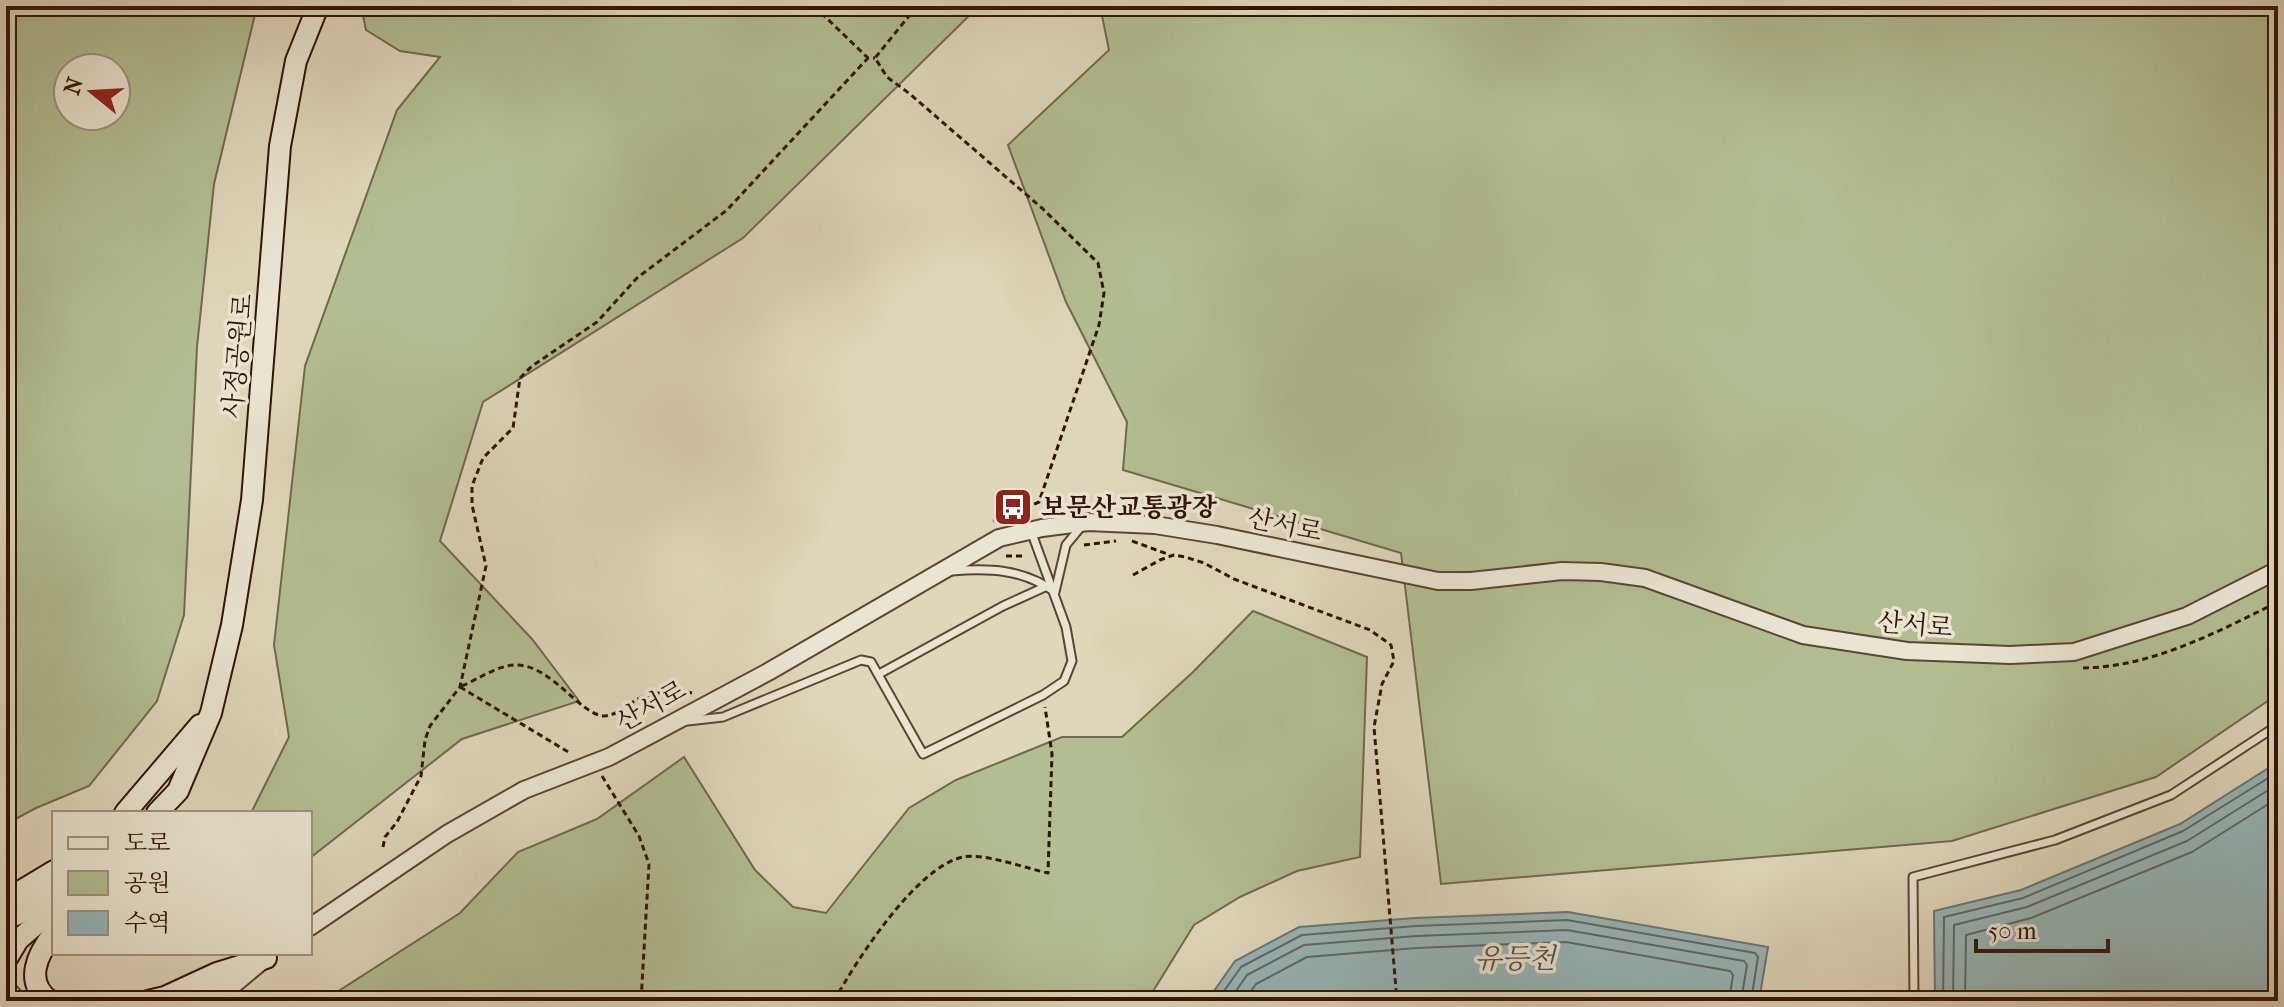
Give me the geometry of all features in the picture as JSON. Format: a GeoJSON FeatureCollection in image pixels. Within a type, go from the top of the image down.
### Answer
{"type":"FeatureCollection","features":[{"type":"Feature","properties":{"kind":"main road","name":"사정공원로"},"geometry":{"type":"LineString","coordinates":[[159,811],[178,791],[211,713],[232,625],[252,500],[280,146],[296,61],[318,6]]}},
{"type":"Feature","properties":{"kind":"main road","name":"사정공원로"},"geometry":{"type":"LineString","coordinates":[[140,811],[158,791],[211,713]]}},
{"type":"Feature","properties":{"kind":"main road"},"geometry":{"type":"LineString","coordinates":[[127,811],[211,713]]}},
{"type":"Feature","properties":{"kind":"main road"},"geometry":{"type":"LineString","coordinates":[[166,811],[178,791]]}},
{"type":"Feature","properties":{"kind":"main road"},"geometry":{"type":"LineString","coordinates":[[6,900],[52,872]]}},
{"type":"Feature","properties":{"kind":"main road"},"geometry":{"type":"LineString","coordinates":[[6,919],[52,889]]}},
{"type":"Feature","properties":{"kind":"main road"},"geometry":{"type":"LineString","coordinates":[[6,960],[18,940],[52,911]]}},
{"type":"Feature","properties":{"kind":"main road"},"geometry":{"type":"LineString","coordinates":[[50,1001],[36,986],[35,977],[36,965],[52,936]]}},
{"type":"Feature","properties":{"kind":"main road"},"geometry":{"type":"LineString","coordinates":[[148,1001],[270,956]]}},
{"type":"Feature","properties":{"kind":"street","name":"산서로"},"geometry":{"type":"LineString","coordinates":[[312,926],[447,834],[524,790],[609,757],[768,672],[999,538],[1031,531],[1088,522],[1155,525],[1438,581],[1562,571],[1601,572],[1645,578],[1803,635],[1907,651],[2010,655],[2074,652],[2173,621],[2278,570]]}},
{"type":"Feature","properties":{"kind":"street"},"geometry":{"type":"LineString","coordinates":[[182,1001],[270,956]]}},
{"type":"Feature","properties":{"kind":"street"},"geometry":{"type":"LineString","coordinates":[[214,1001],[270,956]]}},
{"type":"Feature","properties":{"kind":"street"},"geometry":{"type":"LineString","coordinates":[[6,980],[8,990],[18,1001]]}},
{"type":"Feature","properties":{"kind":"lane"},"geometry":{"type":"LineString","coordinates":[[1055,592],[1066,545],[1071,536],[1088,522]]}},
{"type":"Feature","properties":{"kind":"lane"},"geometry":{"type":"LineString","coordinates":[[670,723],[723,717],[861,660],[871,662],[879,674],[923,754],[1043,695],[1064,681],[1072,661],[1055,592],[1031,531]]}},
{"type":"Feature","properties":{"kind":"lane"},"geometry":{"type":"LineString","coordinates":[[945,571],[999,569],[1035,579],[1055,592]]}},
{"type":"Feature","properties":{"kind":"lane"},"geometry":{"type":"LineString","coordinates":[[879,674],[1003,606],[1047,586]]}},
{"type":"Feature","properties":{"kind":"lane"},"geometry":{"type":"LineString","coordinates":[[1914,1001],[1913,877],[2055,840],[2171,795],[2278,725]]}},
{"type":"Feature","properties":{"kind":"path"},"geometry":{"type":"LineString","coordinates":[[814,6],[868,58],[875,58]]}},
{"type":"Feature","properties":{"kind":"path"},"geometry":{"type":"LineString","coordinates":[[875,58],[917,6]]}},
{"type":"Feature","properties":{"kind":"path"},"geometry":{"type":"LineString","coordinates":[[383,847],[385,837],[397,822],[421,776],[425,740],[430,726],[460,687],[486,566],[472,505],[472,486],[483,458],[513,428],[520,378],[532,366],[597,322],[637,278],[727,210],[868,58]]}},
{"type":"Feature","properties":{"kind":"path"},"geometry":{"type":"LineString","coordinates":[[875,58],[887,77],[1043,209],[1098,263],[1104,293],[1099,325],[1047,485],[1039,502],[993,521]]}},
{"type":"Feature","properties":{"kind":"path"},"geometry":{"type":"LineString","coordinates":[[1129,539],[1143,540]]}},
{"type":"Feature","properties":{"kind":"path"},"geometry":{"type":"LineString","coordinates":[[1080,546],[1117,541]]}},
{"type":"Feature","properties":{"kind":"path"},"geometry":{"type":"LineString","coordinates":[[1137,544],[1204,563],[1234,579],[1370,630],[1391,645],[1394,661],[1382,684],[1374,727],[1397,1001]]}},
{"type":"Feature","properties":{"kind":"path"},"geometry":{"type":"LineString","coordinates":[[1003,550],[1005,563]]}},
{"type":"Feature","properties":{"kind":"path"},"geometry":{"type":"LineString","coordinates":[[1133,575],[1174,555]]}},
{"type":"Feature","properties":{"kind":"path"},"geometry":{"type":"LineString","coordinates":[[1006,556],[1026,556]]}},
{"type":"Feature","properties":{"kind":"path"},"geometry":{"type":"LineString","coordinates":[[2071,669],[2099,668],[2160,655],[2278,602]]}},
{"type":"Feature","properties":{"kind":"path"},"geometry":{"type":"LineString","coordinates":[[460,687],[503,668],[520,666],[556,682],[594,714],[609,715],[646,695],[678,690],[715,699]]}},
{"type":"Feature","properties":{"kind":"path"},"geometry":{"type":"LineString","coordinates":[[460,687],[588,765],[608,782],[647,853],[649,879],[641,1001]]}},
{"type":"Feature","properties":{"kind":"path"},"geometry":{"type":"LineString","coordinates":[[834,1001],[903,900],[922,881],[950,862],[968,857],[987,859],[1048,873],[1052,754],[1043,695]]}},
{"type":"Feature","properties":{"kind":"green space"},"geometry":{"type":"Polygon","coordinates":[[[6,6],[257,6],[214,184],[197,347],[184,615],[157,701],[89,786],[6,824],[6,6]]]}},
{"type":"Feature","properties":{"kind":"green space"},"geometry":{"type":"Polygon","coordinates":[[[361,6],[979,6],[743,238],[483,402],[440,541],[532,639],[579,701],[462,739],[312,856],[312,811],[252,811],[289,737],[274,645],[305,366],[397,110],[440,57],[400,51],[366,30],[361,6]]]}},
{"type":"Feature","properties":{"kind":"green space"},"geometry":{"type":"Polygon","coordinates":[[[1100,6],[2278,6],[2278,694],[2156,777],[1952,841],[1441,884],[1401,553],[1123,470],[1127,422],[1066,302],[1008,145],[1109,50],[1100,6]]]}},
{"type":"Feature","properties":{"kind":"green space"},"geometry":{"type":"Polygon","coordinates":[[[1253,611],[1367,657],[1360,857],[1297,871],[1240,897],[1194,925],[1147,1001],[323,1001],[460,913],[518,852],[597,819],[684,757],[755,870],[793,907],[826,913],[909,808],[956,780],[1062,737],[1122,737],[1253,611]]]}},
{"type":"Feature","properties":{"kind":"water"},"geometry":{"type":"Polygon","coordinates":[[[2278,762],[2278,1001],[1935,1001],[1934,911],[2021,890],[2180,824],[2278,762]]]}},
{"type":"Feature","properties":{"kind":"water","name":"유등천"},"geometry":{"type":"Polygon","coordinates":[[[1568,912],[1768,947],[1759,1001],[1207,1001],[1235,961],[1299,927],[1415,918],[1568,912]]]}},
{"type":"Feature","properties":{"kind":"place","name":"보문산교통광장"},"geometry":{"type":"Point","coordinates":[1013,507]}}]}
